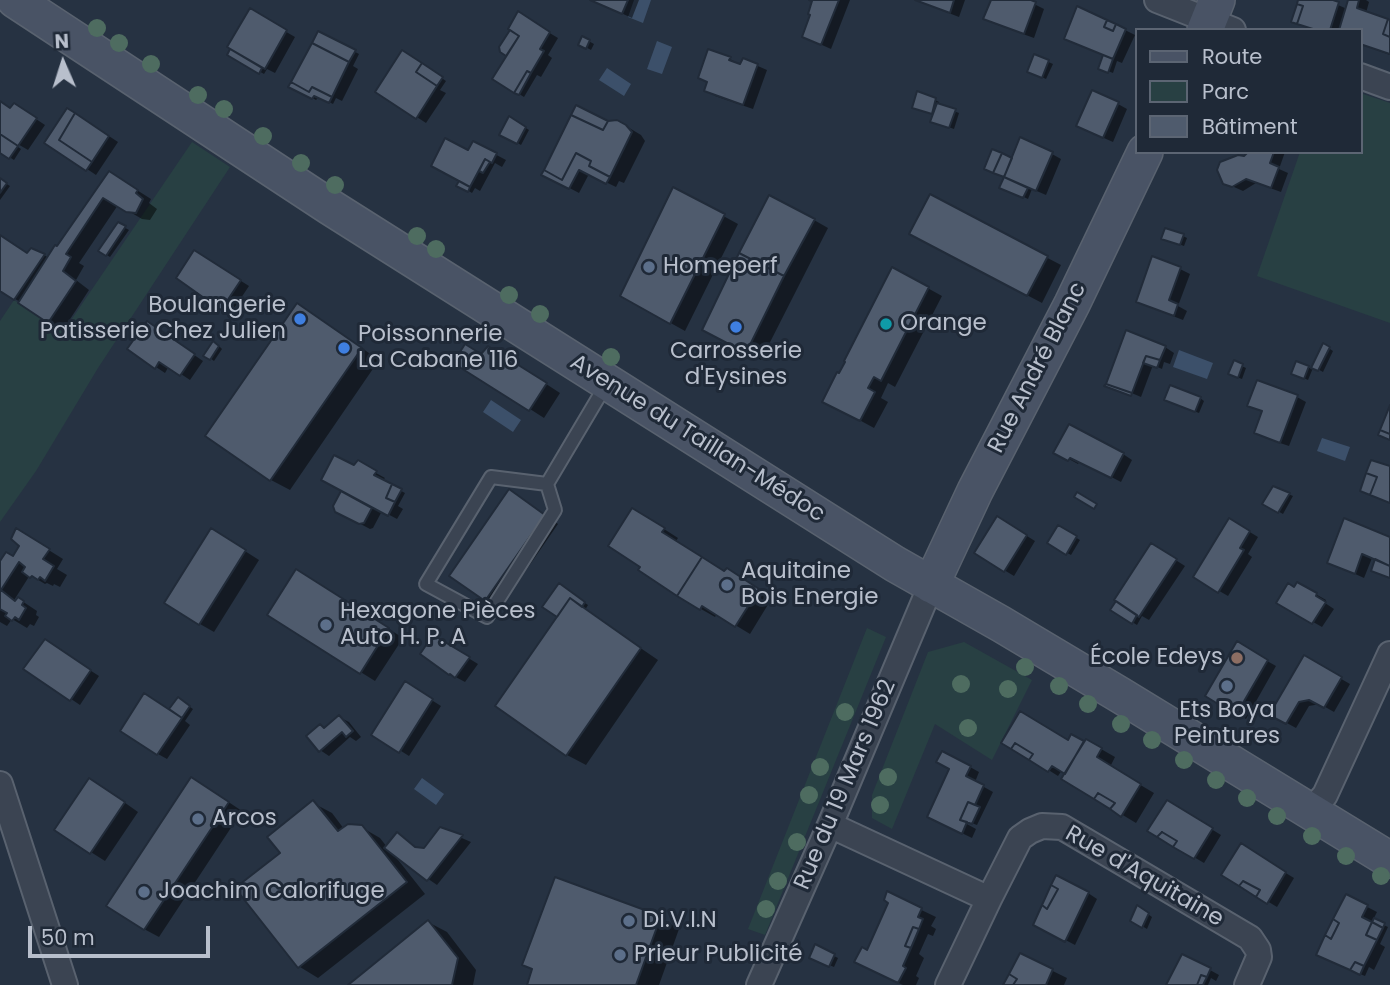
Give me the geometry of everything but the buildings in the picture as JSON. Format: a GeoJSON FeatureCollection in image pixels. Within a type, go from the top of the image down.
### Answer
{"type":"FeatureCollection","features":[{"type":"Feature","properties":{"kind":"street","name":"Avenue du Taillan-Médoc"},"geometry":{"type":"LineString","coordinates":[[15,0],[330,207],[895,564],[1025,638],[1390,860]]}},
{"type":"Feature","properties":{"kind":"street"},"geometry":{"type":"LineString","coordinates":[[1157,0],[1216,20]]}},
{"type":"Feature","properties":{"kind":"street"},"geometry":{"type":"LineString","coordinates":[[1362,77],[1390,87]]}},
{"type":"Feature","properties":{"kind":"street","name":"Rue André Blanc"},"geometry":{"type":"LineString","coordinates":[[931,585],[975,491],[1072,304],[1145,154]]}},
{"type":"Feature","properties":{"kind":"street","name":"Rue du 19 Mars 1962"},"geometry":{"type":"LineString","coordinates":[[759,985],[931,585]]}},
{"type":"Feature","properties":{"kind":"street"},"geometry":{"type":"LineString","coordinates":[[1311,811],[1325,795],[1390,654]]}},
{"type":"Feature","properties":{"kind":"street"},"geometry":{"type":"LineString","coordinates":[[0,783],[65,985]]}},
{"type":"Feature","properties":{"kind":"street"},"geometry":{"type":"LineString","coordinates":[[830,825],[989,899]]}},
{"type":"Feature","properties":{"kind":"street","name":"Rue d'Aquitaine"},"geometry":{"type":"LineString","coordinates":[[948,985],[1020,838],[1042,826],[1062,827],[1250,938],[1259,957],[1247,985]]}},
{"type":"Feature","properties":{"kind":"lane"},"geometry":{"type":"LineString","coordinates":[[547,484],[491,477],[426,584],[487,617],[555,510],[547,484],[608,383]]}},
{"type":"Feature","properties":{"kind":"green space"},"geometry":{"type":"Polygon","coordinates":[[[1362,94],[1390,103],[1390,323],[1257,276],[1299,154],[1362,154],[1362,94]]]}},
{"type":"Feature","properties":{"kind":"green space"},"geometry":{"type":"Polygon","coordinates":[[[192,142],[230,167],[98,368],[36,471],[0,522],[0,321],[14,300],[63,332],[192,142]]]}},
{"type":"Feature","properties":{"kind":"green space"},"geometry":{"type":"Polygon","coordinates":[[[867,628],[886,637],[765,935],[748,929],[867,628]]]}},
{"type":"Feature","properties":{"kind":"green space"},"geometry":{"type":"Polygon","coordinates":[[[964,642],[1032,680],[992,760],[935,724],[892,829],[872,818],[872,795],[928,652],[964,642]]]}},
{"type":"Feature","properties":{"kind":"water"},"geometry":{"type":"Polygon","coordinates":[[[634,0],[651,0],[643,23],[628,17],[634,0]]]}},
{"type":"Feature","properties":{"kind":"water"},"geometry":{"type":"Polygon","coordinates":[[[657,41],[672,47],[662,74],[647,69],[657,41]]]}},
{"type":"Feature","properties":{"kind":"water"},"geometry":{"type":"Polygon","coordinates":[[[607,68],[631,84],[624,96],[599,80],[607,68]]]}},
{"type":"Feature","properties":{"kind":"water"},"geometry":{"type":"Polygon","coordinates":[[[1179,350],[1213,363],[1207,379],[1173,367],[1179,350]]]}},
{"type":"Feature","properties":{"kind":"water"},"geometry":{"type":"Polygon","coordinates":[[[491,400],[521,420],[513,432],[483,412],[491,400]]]}},
{"type":"Feature","properties":{"kind":"water"},"geometry":{"type":"Polygon","coordinates":[[[1322,438],[1350,447],[1345,461],[1317,451],[1322,438]]]}},
{"type":"Feature","properties":{"kind":"water"},"geometry":{"type":"Polygon","coordinates":[[[422,778],[444,794],[436,805],[414,789],[422,778]]]}},
{"type":"Feature","properties":{"kind":"place","name":"Homeperf"},"geometry":{"type":"Point","coordinates":[649,267]}},
{"type":"Feature","properties":{"kind":"place","name":"Boulangerie Patisserie Chez Julien"},"geometry":{"type":"Point","coordinates":[300,319]}},
{"type":"Feature","properties":{"kind":"place","name":"Orange"},"geometry":{"type":"Point","coordinates":[886,324]}},
{"type":"Feature","properties":{"kind":"place","name":"Carrosserie d'Eysines"},"geometry":{"type":"Point","coordinates":[736,327]}},
{"type":"Feature","properties":{"kind":"place","name":"Poissonnerie La Cabane 116"},"geometry":{"type":"Point","coordinates":[344,348]}},
{"type":"Feature","properties":{"kind":"place","name":"Aquitaine Bois Energie"},"geometry":{"type":"Point","coordinates":[727,585]}},
{"type":"Feature","properties":{"kind":"place","name":"Hexagone Pièces Auto H. P. A"},"geometry":{"type":"Point","coordinates":[326,625]}},
{"type":"Feature","properties":{"kind":"place","name":"École Edeys"},"geometry":{"type":"Point","coordinates":[1237,658]}},
{"type":"Feature","properties":{"kind":"place","name":"Ets Boya Peintures"},"geometry":{"type":"Point","coordinates":[1227,686]}},
{"type":"Feature","properties":{"kind":"place","name":"Arcos"},"geometry":{"type":"Point","coordinates":[198,819]}},
{"type":"Feature","properties":{"kind":"place","name":"Joachim Calorifuge"},"geometry":{"type":"Point","coordinates":[144,892]}},
{"type":"Feature","properties":{"kind":"place","name":"Di.V.I.N"},"geometry":{"type":"Point","coordinates":[629,921]}},
{"type":"Feature","properties":{"kind":"place","name":"Prieur Publicité"},"geometry":{"type":"Point","coordinates":[620,955]}}]}
